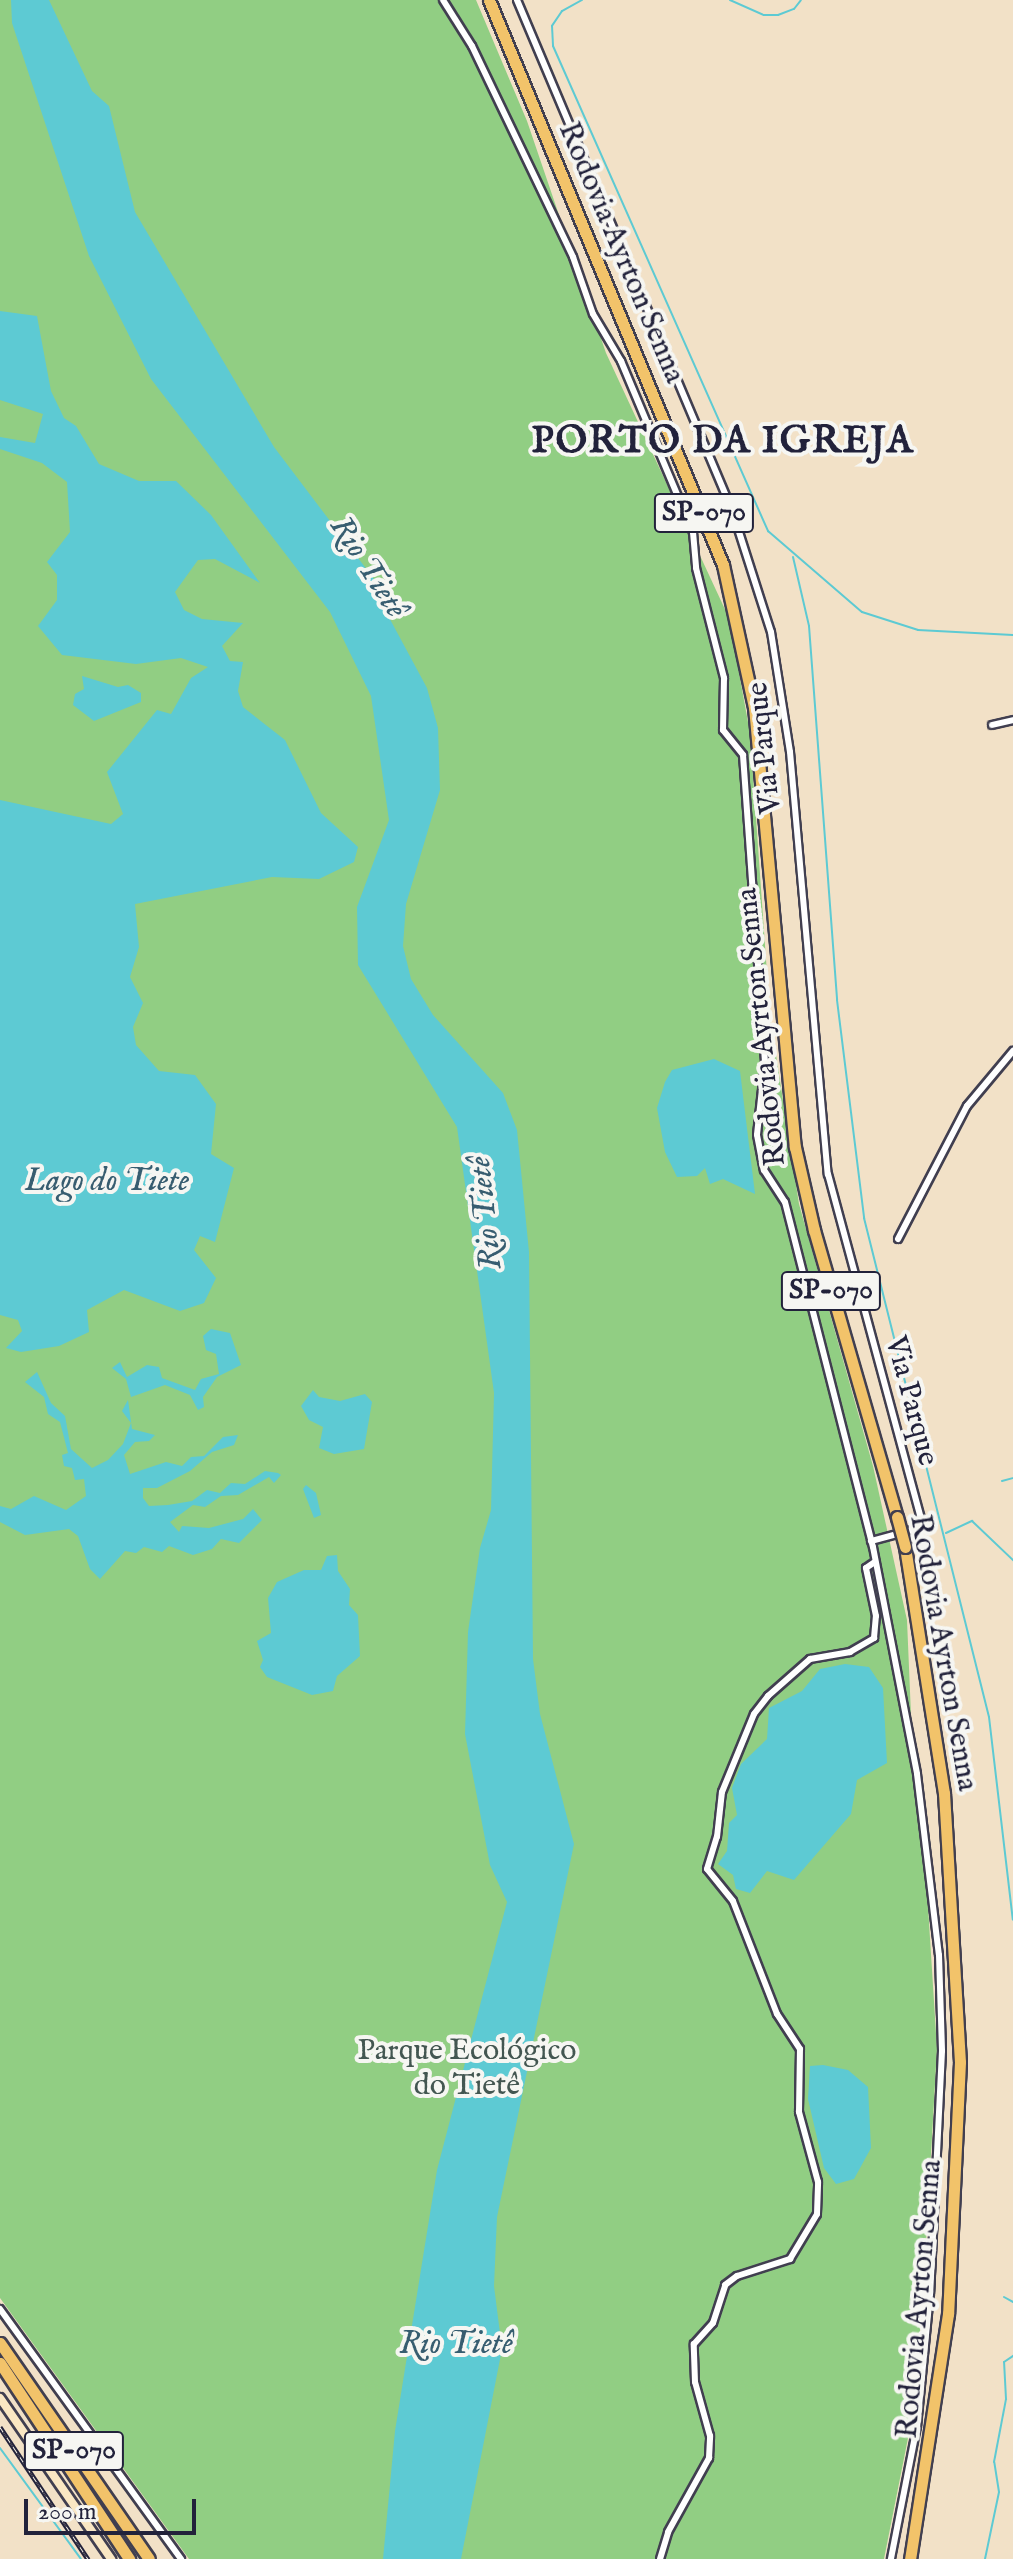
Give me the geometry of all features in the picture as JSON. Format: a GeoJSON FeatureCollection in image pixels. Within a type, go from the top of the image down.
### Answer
{"type":"FeatureCollection","features":[{"type":"Feature","properties":{"kind":"highway","name":"Rodovia Ayrton Senna"},"geometry":{"type":"LineString","coordinates":[[489,0],[696,492],[731,594],[747,666],[764,791],[795,1147],[814,1230],[905,1547],[944,1793],[960,2062],[948,2314],[910,2559]]}},
{"type":"Feature","properties":{"kind":"highway","name":"SP-070"},"geometry":{"type":"LineString","coordinates":[[0,2343],[149,2559]]}},
{"type":"Feature","properties":{"kind":"highway","name":"SP-070"},"geometry":{"type":"LineString","coordinates":[[0,2363],[129,2559]]}},
{"type":"Feature","properties":{"kind":"street"},"geometry":{"type":"LineString","coordinates":[[443,0],[472,46],[573,257],[593,314],[624,368],[696,540],[696,568],[724,678],[723,730],[743,755],[765,1062],[757,1135],[764,1170],[785,1202],[871,1541],[917,1774],[939,1955],[942,2037],[923,2375],[891,2559]]}},
{"type":"Feature","properties":{"kind":"street","name":"Via Parque"},"geometry":{"type":"LineString","coordinates":[[517,0],[693,412],[761,592],[790,752],[828,1174],[923,1527],[871,1541]]}},
{"type":"Feature","properties":{"kind":"street"},"geometry":{"type":"LineString","coordinates":[[992,725],[1013,720]]}},
{"type":"Feature","properties":{"kind":"street"},"geometry":{"type":"LineString","coordinates":[[898,1239],[967,1106],[1013,1051]]}},
{"type":"Feature","properties":{"kind":"street"},"geometry":{"type":"LineString","coordinates":[[660,2559],[668,2532],[709,2458],[710,2436],[695,2382],[694,2344],[713,2323],[725,2285],[790,2259],[817,2214],[818,2182],[799,2112],[800,2049],[777,2014],[733,1901],[707,1869],[722,1792],[754,1714],[768,1696],[810,1659],[850,1652],[874,1638],[876,1616],[866,1568],[875,1562]]}},
{"type":"Feature","properties":{"kind":"street"},"geometry":{"type":"LineString","coordinates":[[0,2309],[181,2559]]}},
{"type":"Feature","properties":{"kind":"street"},"geometry":{"type":"LineString","coordinates":[[0,2398],[111,2559]]}},
{"type":"Feature","properties":{"kind":"green space","name":"Parque Ecológico do Tietê"},"geometry":{"type":"Polygon","coordinates":[[[0,0],[476,0],[527,121],[606,353],[729,618],[750,733],[770,1016],[799,1204],[873,1466],[907,1620],[914,1786],[925,1859],[937,2049],[922,2313],[910,2428],[884,2559],[189,2559],[0,2298],[0,0]]]}},
{"type":"Feature","properties":{"kind":"water","name":"Rio Tietê"},"geometry":{"type":"Polygon","coordinates":[[[11,0],[49,0],[92,91],[109,106],[135,212],[274,447],[377,583],[385,610],[427,688],[438,728],[440,790],[406,904],[403,946],[411,979],[433,1015],[503,1093],[517,1130],[529,1252],[533,1659],[540,1714],[574,1844],[497,2217],[494,2286],[502,2349],[461,2559],[383,2559],[395,2431],[437,2170],[507,1902],[490,1865],[465,1734],[468,1632],[480,1548],[491,1510],[494,1393],[457,1127],[358,965],[357,907],[389,820],[371,696],[330,612],[151,379],[89,256],[12,23],[11,0]]]}},
{"type":"Feature","properties":{"kind":"water","name":"Lago do Tiete"},"geometry":{"type":"Polygon","coordinates":[[[0,311],[37,316],[51,391],[64,418],[76,426],[99,464],[139,481],[176,481],[211,515],[260,583],[215,559],[198,560],[175,592],[184,610],[202,619],[243,623],[222,646],[230,661],[243,662],[238,691],[243,707],[285,740],[321,813],[358,847],[354,862],[319,879],[272,877],[135,904],[139,947],[130,977],[143,1003],[133,1027],[136,1045],[159,1071],[195,1075],[216,1104],[211,1154],[234,1168],[215,1242],[200,1236],[194,1250],[216,1278],[204,1303],[180,1311],[124,1290],[87,1310],[89,1332],[59,1346],[21,1352],[6,1348],[22,1331],[18,1320],[0,1315],[0,800],[111,824],[123,814],[107,772],[157,710],[171,714],[191,678],[208,667],[181,658],[136,664],[62,655],[38,626],[57,600],[57,575],[47,562],[70,532],[67,482],[42,463],[0,449],[0,437],[35,443],[43,414],[0,400],[0,311]]]}},
{"type":"Feature","properties":{"kind":"water"},"geometry":{"type":"Polygon","coordinates":[[[82,676],[118,687],[128,685],[141,693],[141,702],[94,721],[73,705],[75,694],[84,689],[82,676]]]}},
{"type":"Feature","properties":{"kind":"water"},"geometry":{"type":"Polygon","coordinates":[[[714,1059],[740,1071],[755,1194],[723,1179],[710,1184],[705,1168],[697,1176],[677,1177],[665,1152],[657,1108],[665,1082],[672,1070],[714,1059]]]}},
{"type":"Feature","properties":{"kind":"water"},"geometry":{"type":"Polygon","coordinates":[[[211,1329],[230,1333],[241,1365],[217,1377],[203,1397],[204,1407],[198,1410],[190,1395],[165,1385],[131,1397],[126,1379],[112,1368],[120,1362],[127,1377],[147,1365],[159,1367],[162,1378],[195,1390],[201,1379],[219,1374],[216,1354],[206,1350],[203,1336],[211,1329]]]}},
{"type":"Feature","properties":{"kind":"water"},"geometry":{"type":"Polygon","coordinates":[[[37,1372],[51,1403],[65,1416],[71,1449],[92,1468],[108,1460],[123,1444],[131,1423],[122,1411],[128,1400],[132,1429],[155,1435],[149,1441],[135,1442],[124,1455],[130,1474],[166,1462],[182,1466],[191,1457],[204,1456],[223,1437],[238,1435],[234,1445],[212,1452],[190,1471],[157,1488],[143,1488],[143,1498],[149,1506],[192,1501],[207,1490],[220,1493],[231,1483],[245,1484],[265,1471],[278,1473],[281,1475],[274,1483],[269,1477],[238,1495],[221,1496],[205,1507],[193,1505],[170,1522],[179,1532],[182,1526],[209,1528],[243,1519],[253,1509],[262,1520],[239,1543],[221,1539],[212,1549],[193,1555],[169,1546],[162,1552],[144,1547],[136,1553],[125,1551],[100,1579],[90,1569],[78,1536],[69,1529],[25,1535],[0,1522],[0,1506],[11,1509],[34,1496],[66,1510],[86,1496],[84,1479],[75,1480],[72,1468],[64,1466],[62,1455],[68,1453],[60,1422],[48,1414],[44,1397],[25,1382],[37,1372]]]}},
{"type":"Feature","properties":{"kind":"water"},"geometry":{"type":"Polygon","coordinates":[[[313,1390],[319,1397],[340,1401],[365,1394],[372,1402],[364,1449],[334,1454],[319,1448],[323,1427],[309,1420],[301,1406],[313,1390]]]}},
{"type":"Feature","properties":{"kind":"water"},"geometry":{"type":"Polygon","coordinates":[[[306,1485],[316,1493],[321,1515],[314,1518],[303,1489],[306,1485]]]}},
{"type":"Feature","properties":{"kind":"water"},"geometry":{"type":"Polygon","coordinates":[[[337,1555],[338,1571],[350,1589],[349,1605],[358,1615],[360,1656],[337,1676],[333,1691],[312,1695],[267,1677],[260,1667],[263,1660],[257,1641],[271,1633],[268,1598],[277,1582],[304,1570],[321,1570],[327,1556],[337,1555]]]}},
{"type":"Feature","properties":{"kind":"water"},"geometry":{"type":"Polygon","coordinates":[[[845,1664],[869,1667],[883,1688],[887,1763],[857,1780],[851,1814],[794,1880],[767,1871],[750,1893],[736,1889],[733,1875],[718,1864],[727,1851],[729,1823],[737,1815],[732,1788],[741,1764],[767,1739],[769,1708],[802,1691],[820,1669],[845,1664]]]}},
{"type":"Feature","properties":{"kind":"water"},"geometry":{"type":"Polygon","coordinates":[[[810,2066],[848,2070],[868,2087],[871,2148],[854,2179],[836,2184],[824,2168],[808,2099],[810,2066]]]}},
{"type":"Feature","properties":{"kind":"waterway"},"geometry":{"type":"LineString","coordinates":[[582,0],[562,11],[552,26],[553,46],[768,531],[862,612],[918,630],[1013,635]]}},
{"type":"Feature","properties":{"kind":"waterway"},"geometry":{"type":"LineString","coordinates":[[730,0],[764,15],[778,15],[794,9],[801,0]]}},
{"type":"Feature","properties":{"kind":"waterway"},"geometry":{"type":"LineString","coordinates":[[793,557],[809,626],[837,1000],[864,1218],[989,1717],[1013,1920]]}},
{"type":"Feature","properties":{"kind":"waterway"},"geometry":{"type":"LineString","coordinates":[[1002,1481],[1013,1478]]}},
{"type":"Feature","properties":{"kind":"waterway"},"geometry":{"type":"LineString","coordinates":[[946,1533],[972,1521],[1013,1560]]}},
{"type":"Feature","properties":{"kind":"waterway"},"geometry":{"type":"LineString","coordinates":[[1004,2297],[1013,2302]]}},
{"type":"Feature","properties":{"kind":"waterway"},"geometry":{"type":"LineString","coordinates":[[985,2559],[999,2492],[994,2462],[1006,2399],[1004,2362],[1013,2356]]}},
{"type":"Feature","properties":{"kind":"waterway"},"geometry":{"type":"LineString","coordinates":[[0,2448],[81,2559]]}},
{"type":"Feature","properties":{"kind":"railway"},"geometry":{"type":"LineString","coordinates":[[0,2427],[88,2559]]}},
{"type":"Feature","properties":{"kind":"district","name":"PORTO DA IGREJA"},"geometry":{"type":"Point","coordinates":[723,443]}}]}
